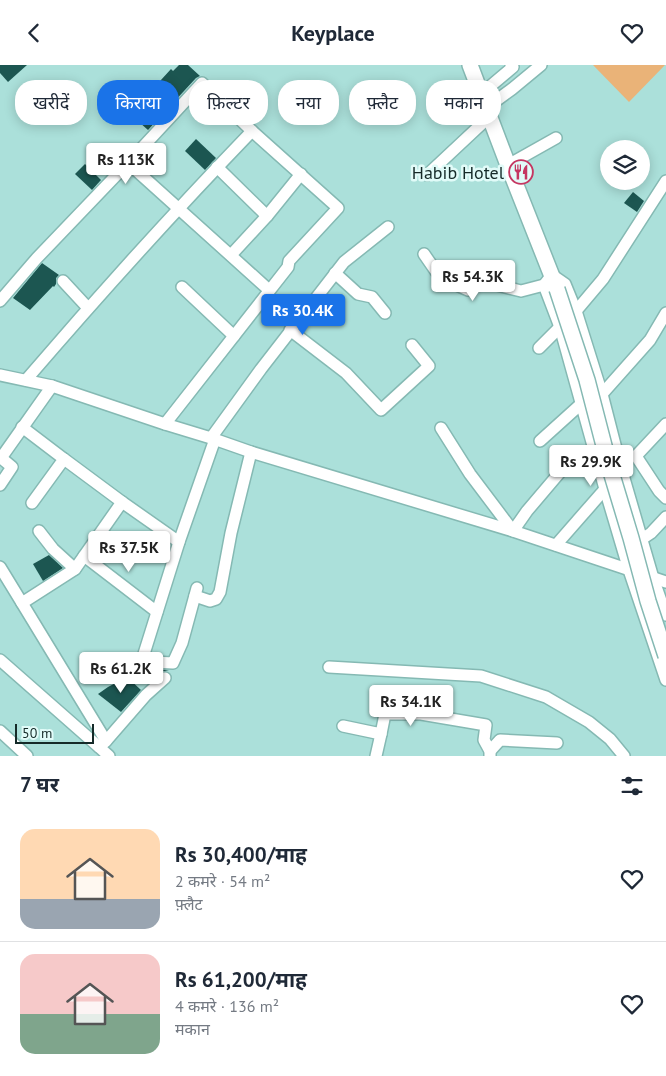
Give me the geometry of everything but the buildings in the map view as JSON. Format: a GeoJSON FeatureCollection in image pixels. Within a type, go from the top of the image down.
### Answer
{"type":"FeatureCollection","features":[{"type":"Feature","properties":{"kind":"main road"},"geometry":{"type":"LineString","coordinates":[[470,65],[475,80]]}},
{"type":"Feature","properties":{"kind":"main road"},"geometry":{"type":"LineString","coordinates":[[492,125],[587,381],[648,601],[666,656]]}},
{"type":"Feature","properties":{"kind":"street"},"geometry":{"type":"LineString","coordinates":[[501,84],[513,67],[511,65]]}},
{"type":"Feature","properties":{"kind":"street"},"geometry":{"type":"LineString","coordinates":[[501,96],[541,65]]}},
{"type":"Feature","properties":{"kind":"street"},"geometry":{"type":"LineString","coordinates":[[0,301],[37,258],[202,83],[252,131],[338,207],[289,261],[288,267],[165,424]]}},
{"type":"Feature","properties":{"kind":"street"},"geometry":{"type":"LineString","coordinates":[[427,175],[469,125]]}},
{"type":"Feature","properties":{"kind":"street"},"geometry":{"type":"LineString","coordinates":[[26,380],[178,208],[252,131]]}},
{"type":"Feature","properties":{"kind":"street"},"geometry":{"type":"LineString","coordinates":[[508,165],[556,138]]}},
{"type":"Feature","properties":{"kind":"street"},"geometry":{"type":"LineString","coordinates":[[128,163],[269,290]]}},
{"type":"Feature","properties":{"kind":"street"},"geometry":{"type":"LineString","coordinates":[[217,167],[267,216]]}},
{"type":"Feature","properties":{"kind":"street"},"geometry":{"type":"LineString","coordinates":[[231,255],[267,216],[301,174]]}},
{"type":"Feature","properties":{"kind":"street"},"geometry":{"type":"LineString","coordinates":[[576,311],[603,279],[666,181]]}},
{"type":"Feature","properties":{"kind":"street"},"geometry":{"type":"LineString","coordinates":[[251,452],[231,533],[220,592],[216,599],[210,601],[196,592],[182,643],[173,663],[153,662],[143,657],[213,438],[260,369],[344,262],[388,227]]}},
{"type":"Feature","properties":{"kind":"street"},"geometry":{"type":"LineString","coordinates":[[424,254],[439,283],[448,275],[459,286],[468,290],[482,281],[521,291],[551,283],[565,284],[576,311],[602,394],[621,468],[653,578],[666,615]]}},
{"type":"Feature","properties":{"kind":"street"},"geometry":{"type":"LineString","coordinates":[[335,273],[358,294],[372,297],[385,313]]}},
{"type":"Feature","properties":{"kind":"street"},"geometry":{"type":"LineString","coordinates":[[63,281],[88,308]]}},
{"type":"Feature","properties":{"kind":"street"},"geometry":{"type":"LineString","coordinates":[[551,283],[560,327],[605,489],[666,680]]}},
{"type":"Feature","properties":{"kind":"street"},"geometry":{"type":"LineString","coordinates":[[182,287],[234,336]]}},
{"type":"Feature","properties":{"kind":"street"},"geometry":{"type":"LineString","coordinates":[[602,394],[650,340],[666,313]]}},
{"type":"Feature","properties":{"kind":"street"},"geometry":{"type":"LineString","coordinates":[[539,348],[560,327]]}},
{"type":"Feature","properties":{"kind":"street"},"geometry":{"type":"LineString","coordinates":[[290,331],[346,373],[381,410],[430,367],[412,345]]}},
{"type":"Feature","properties":{"kind":"street"},"geometry":{"type":"LineString","coordinates":[[0,375],[52,386],[251,452],[513,531],[666,582]]}},
{"type":"Feature","properties":{"kind":"street"},"geometry":{"type":"LineString","coordinates":[[0,485],[12,467],[1,458],[52,386]]}},
{"type":"Feature","properties":{"kind":"street"},"geometry":{"type":"LineString","coordinates":[[540,441],[581,404]]}},
{"type":"Feature","properties":{"kind":"street"},"geometry":{"type":"LineString","coordinates":[[666,423],[636,455],[659,491],[666,498]]}},
{"type":"Feature","properties":{"kind":"street"},"geometry":{"type":"LineString","coordinates":[[22,427],[179,542]]}},
{"type":"Feature","properties":{"kind":"street"},"geometry":{"type":"LineString","coordinates":[[442,428],[470,474],[513,531]]}},
{"type":"Feature","properties":{"kind":"street"},"geometry":{"type":"LineString","coordinates":[[32,503],[64,459]]}},
{"type":"Feature","properties":{"kind":"street"},"geometry":{"type":"LineString","coordinates":[[513,531],[527,511],[561,471]]}},
{"type":"Feature","properties":{"kind":"street"},"geometry":{"type":"LineString","coordinates":[[556,545],[605,489]]}},
{"type":"Feature","properties":{"kind":"street"},"geometry":{"type":"LineString","coordinates":[[22,603],[75,569],[122,502]]}},
{"type":"Feature","properties":{"kind":"street"},"geometry":{"type":"LineString","coordinates":[[642,539],[666,517]]}},
{"type":"Feature","properties":{"kind":"street"},"geometry":{"type":"LineString","coordinates":[[39,531],[53,549],[75,569]]}},
{"type":"Feature","properties":{"kind":"street"},"geometry":{"type":"LineString","coordinates":[[84,556],[157,612]]}},
{"type":"Feature","properties":{"kind":"street"},"geometry":{"type":"LineString","coordinates":[[0,568],[109,756]]}},
{"type":"Feature","properties":{"kind":"street"},"geometry":{"type":"LineString","coordinates":[[0,660],[102,744]]}},
{"type":"Feature","properties":{"kind":"street"},"geometry":{"type":"LineString","coordinates":[[330,667],[481,676],[546,697],[589,722],[610,739],[624,756]]}},
{"type":"Feature","properties":{"kind":"street"},"geometry":{"type":"LineString","coordinates":[[102,744],[146,695],[165,678]]}},
{"type":"Feature","properties":{"kind":"street"},"geometry":{"type":"LineString","coordinates":[[376,756],[385,713],[421,714],[486,725],[484,740],[490,754]]}},
{"type":"Feature","properties":{"kind":"street"},"geometry":{"type":"LineString","coordinates":[[344,725],[381,734]]}},
{"type":"Feature","properties":{"kind":"street"},"geometry":{"type":"LineString","coordinates":[[0,731],[27,756]]}},
{"type":"Feature","properties":{"kind":"street"},"geometry":{"type":"LineString","coordinates":[[490,754],[500,739],[557,743]]}},
{"type":"Feature","properties":{"kind":"shaded area"},"geometry":{"type":"Polygon","coordinates":[[[593,65],[665,65],[629,102],[593,65]]]}},
{"type":"Feature","properties":{"kind":"place","name":"Habib Hotel"},"geometry":{"type":"Point","coordinates":[521,172]}}]}
